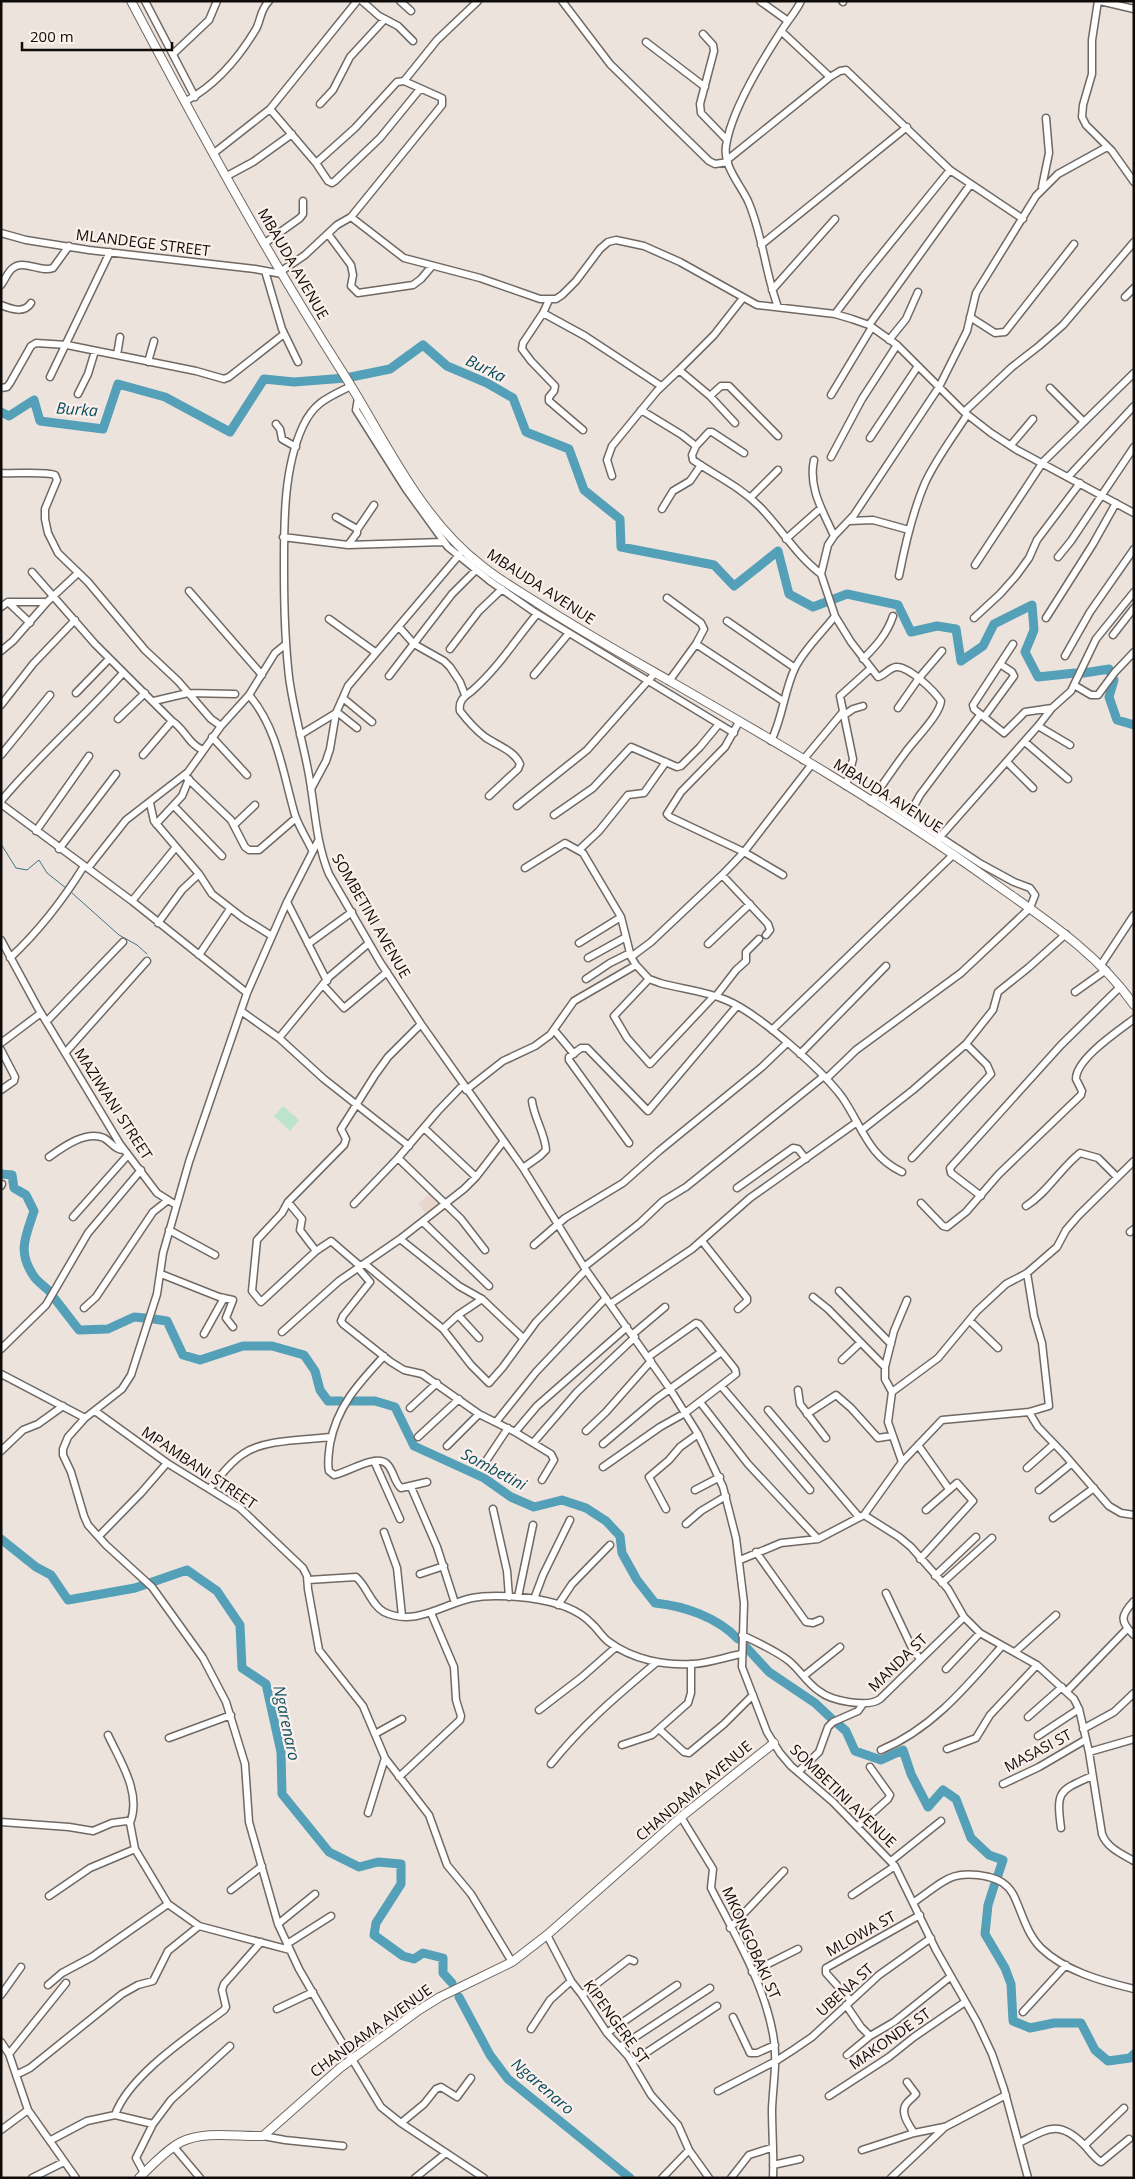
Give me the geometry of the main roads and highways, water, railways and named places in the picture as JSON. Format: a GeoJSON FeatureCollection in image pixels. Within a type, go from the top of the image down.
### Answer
{"type":"FeatureCollection","features":[{"type":"Feature","properties":{"kind":"waterway","name":"Burka"},"geometry":{"type":"LineString","coordinates":[[1,412],[9,416],[34,400],[40,421],[103,429],[118,384],[165,397],[230,432],[264,379],[294,382],[346,378],[390,369],[423,345],[447,366],[487,383],[513,398],[526,432],[569,449],[584,490],[620,519],[621,547],[714,565],[734,586],[778,551],[789,594],[813,607],[847,594],[898,605],[911,632],[937,626],[956,629],[961,661],[983,646],[994,624],[1032,605],[1034,630],[1025,652],[1038,677],[1075,673]]}},
{"type":"Feature","properties":{"kind":"waterway"},"geometry":{"type":"LineString","coordinates":[[1084,673],[1109,669],[1110,672]]}},
{"type":"Feature","properties":{"kind":"waterway"},"geometry":{"type":"LineString","coordinates":[[1114,680],[1109,697],[1117,720],[1134,725]]}},
{"type":"Feature","properties":{"kind":"waterway"},"geometry":{"type":"LineString","coordinates":[[1,844],[16,868],[27,870],[39,860],[47,873],[66,888]]}},
{"type":"Feature","properties":{"kind":"waterway"},"geometry":{"type":"LineString","coordinates":[[72,893],[119,935],[137,945],[147,954]]}},
{"type":"Feature","properties":{"kind":"waterway","name":"Sombetini"},"geometry":{"type":"LineString","coordinates":[[1,1174],[12,1175],[14,1188],[26,1195],[34,1211],[24,1243],[25,1258],[35,1277],[50,1292]]}},
{"type":"Feature","properties":{"kind":"waterway","name":"Sombetini"},"geometry":{"type":"LineString","coordinates":[[55,1299],[79,1330],[108,1329],[134,1317],[145,1318]]}},
{"type":"Feature","properties":{"kind":"waterway","name":"Sombetini"},"geometry":{"type":"LineString","coordinates":[[154,1319],[167,1321],[183,1355],[200,1360],[243,1346],[272,1346],[304,1355],[315,1371],[320,1390],[328,1401],[341,1401]]}},
{"type":"Feature","properties":{"kind":"waterway","name":"Sombetini"},"geometry":{"type":"LineString","coordinates":[[350,1401],[375,1401],[395,1407],[414,1446],[484,1478],[511,1497],[534,1507],[562,1500],[586,1508],[606,1521],[620,1536],[622,1553],[637,1580],[655,1603],[700,1614],[730,1631],[738,1639]]}},
{"type":"Feature","properties":{"kind":"waterway","name":"Ngarenaro"},"geometry":{"type":"LineString","coordinates":[[1,1539],[36,1567],[51,1575],[68,1600],[135,1588],[187,1570],[217,1591],[240,1625],[242,1668],[266,1684],[281,1752],[282,1794],[329,1852],[359,1867],[378,1862],[401,1864],[401,1884],[376,1923],[374,1935],[403,1956],[414,1959],[423,1953],[443,1958],[443,1973],[452,1983]]}},
{"type":"Feature","properties":{"kind":"waterway","name":"Sombetini"},"geometry":{"type":"LineString","coordinates":[[746,1647],[769,1672],[815,1703],[832,1719]]}},
{"type":"Feature","properties":{"kind":"waterway","name":"Sombetini"},"geometry":{"type":"LineString","coordinates":[[838,1724],[846,1731],[855,1751],[881,1760],[903,1750],[911,1774],[928,1807],[943,1790],[956,1799],[971,1838],[989,1855],[1003,1860],[998,1875]]}},
{"type":"Feature","properties":{"kind":"waterway","name":"Sombetini"},"geometry":{"type":"LineString","coordinates":[[995,1883],[988,1905],[985,1934],[1005,1968],[1011,1984],[1013,2021],[1030,2028],[1054,2023],[1081,2023],[1095,2050],[1108,2061],[1130,2058],[1134,2054]]}},
{"type":"Feature","properties":{"kind":"waterway","name":"Ngarenaro"},"geometry":{"type":"LineString","coordinates":[[459,1997],[490,2055],[508,2079],[630,2178]]}}]}
